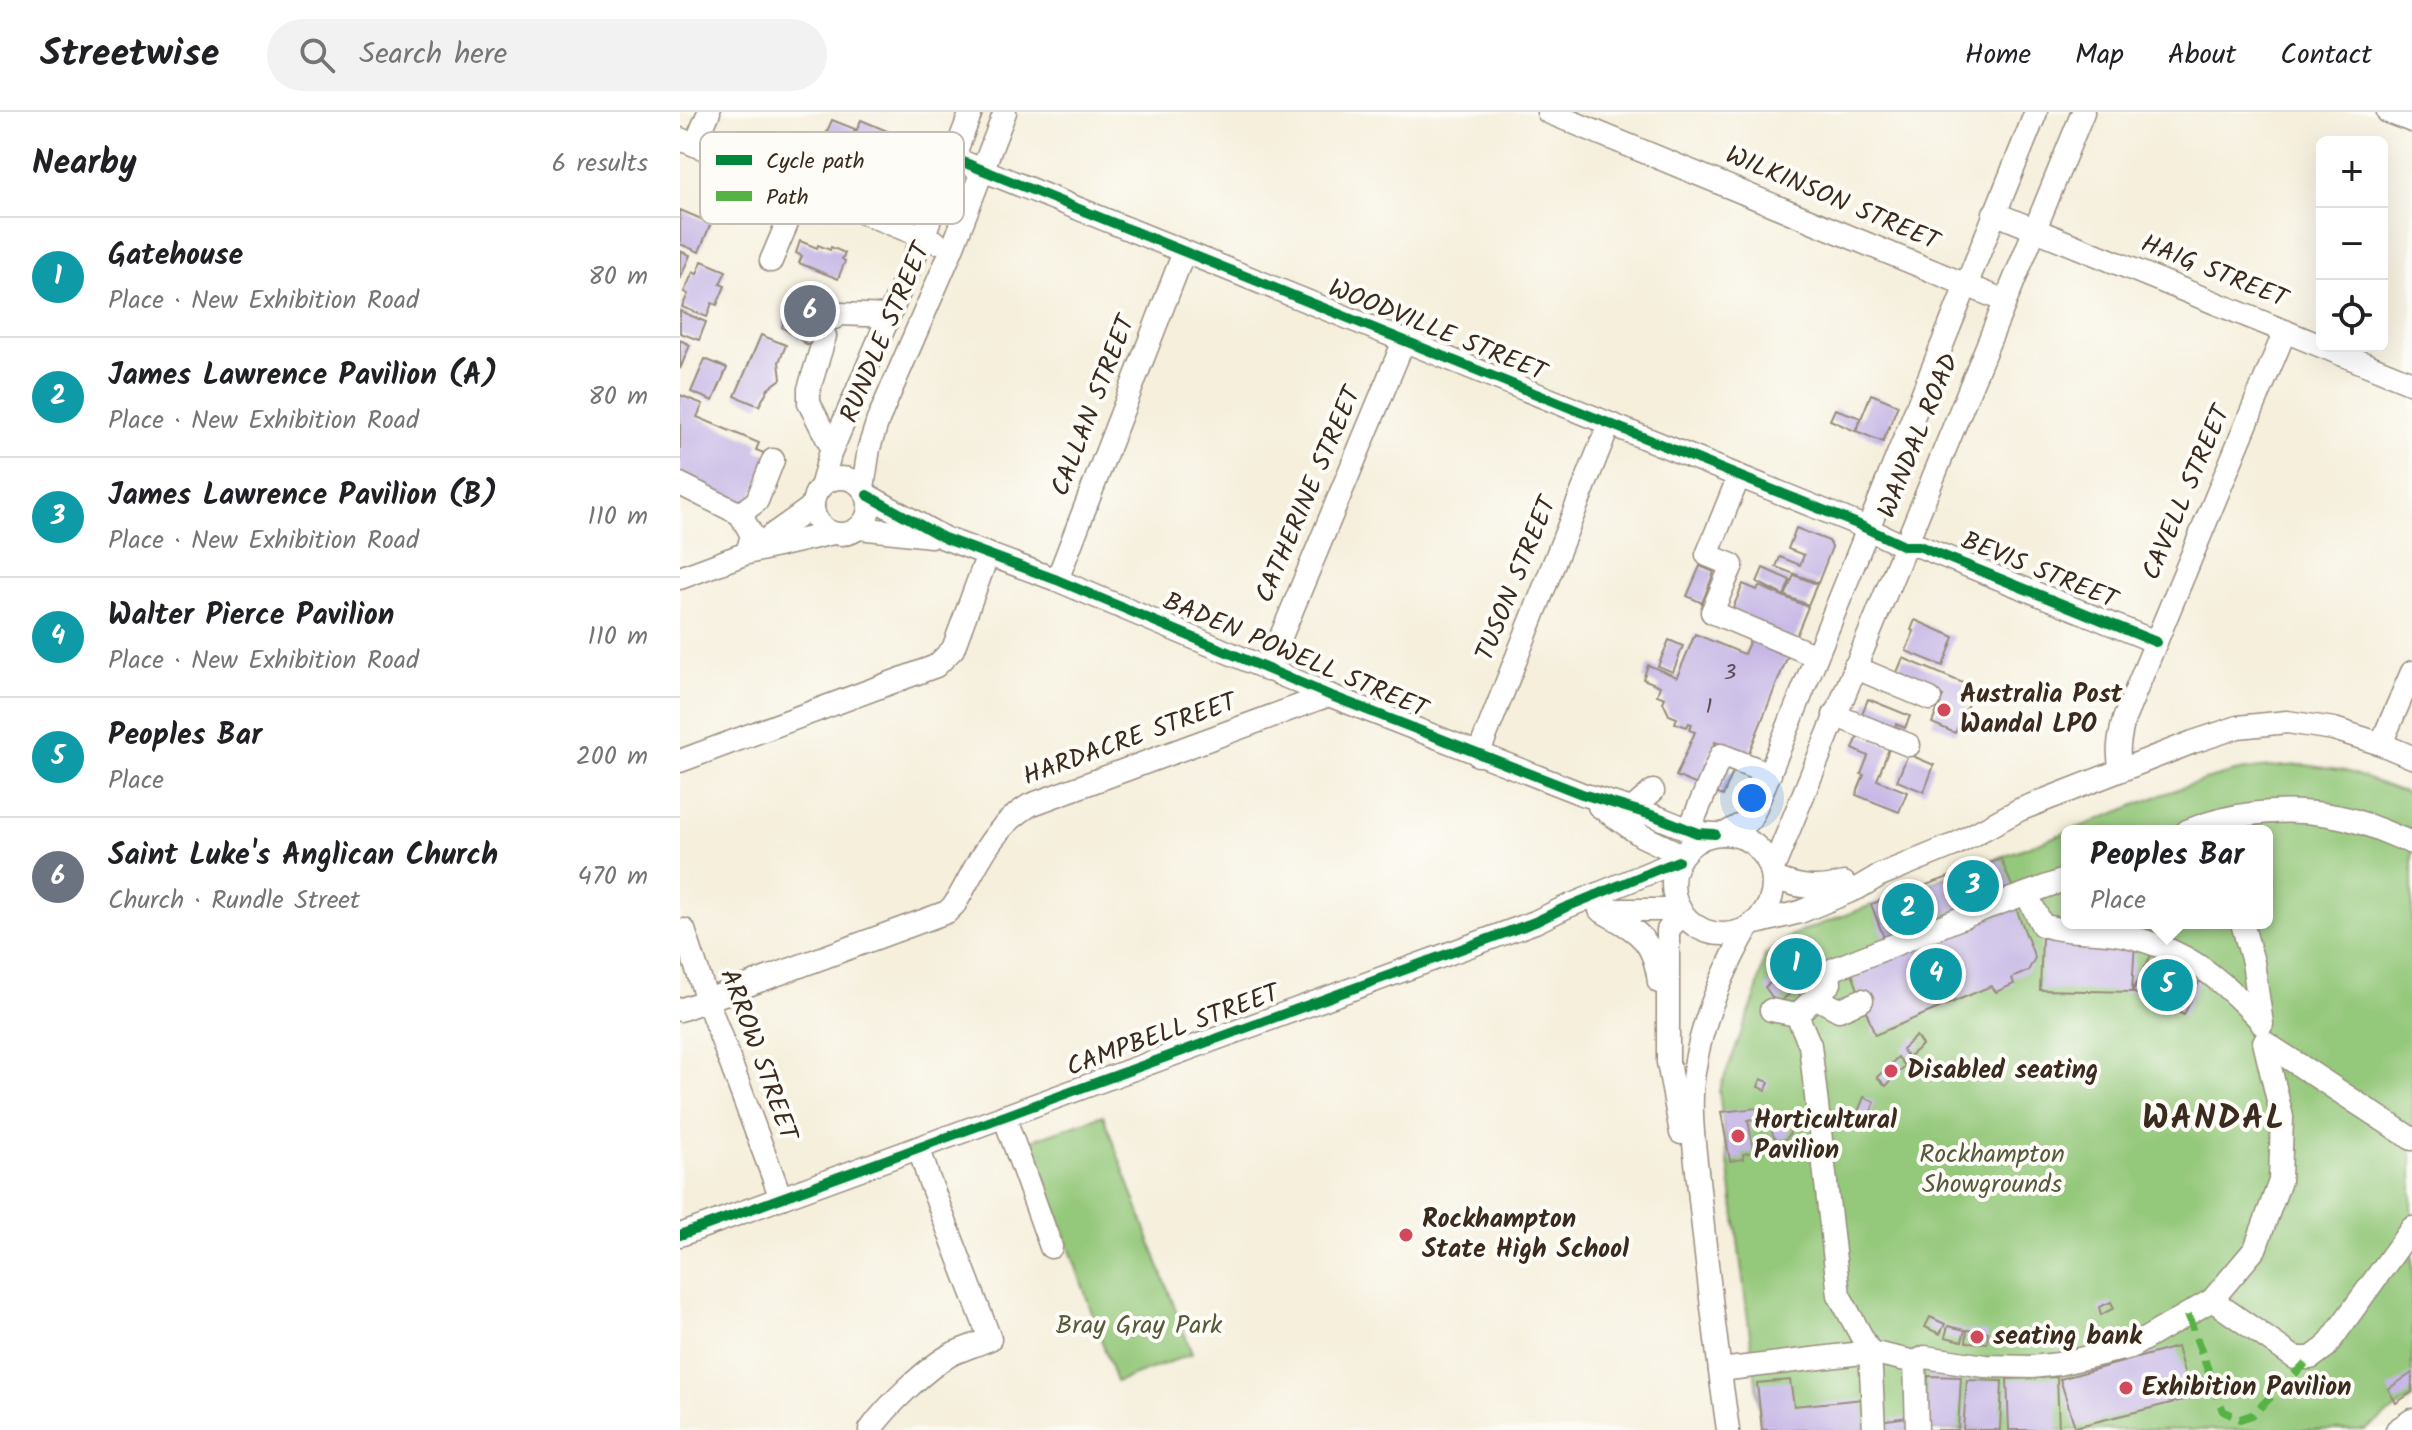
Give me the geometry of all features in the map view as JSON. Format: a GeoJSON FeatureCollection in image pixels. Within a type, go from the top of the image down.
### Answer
{"type":"FeatureCollection","features":[{"type":"Feature","properties":{"kind":"street"},"geometry":{"type":"LineString","coordinates":[[687,142],[709,112]]}},
{"type":"Feature","properties":{"kind":"street","name":"RUNDLE STREET"},"geometry":{"type":"LineString","coordinates":[[963,132],[971,112]]}},
{"type":"Feature","properties":{"kind":"street","name":"RUNDLE STREET"},"geometry":{"type":"LineString","coordinates":[[964,217],[1005,112]]}},
{"type":"Feature","properties":{"kind":"street","name":"WILKINSON STREET"},"geometry":{"type":"LineString","coordinates":[[1548,112],[2005,301]]}},
{"type":"Feature","properties":{"kind":"street","name":"WANDAL ROAD"},"geometry":{"type":"LineString","coordinates":[[1719,834],[1751,819],[2036,112]]}},
{"type":"Feature","properties":{"kind":"street","name":"WANDAL ROAD"},"geometry":{"type":"LineString","coordinates":[[1772,874],[1834,715],[2083,112]]}},
{"type":"Feature","properties":{"kind":"street"},"geometry":{"type":"LineString","coordinates":[[2388,112],[2412,121]]}},
{"type":"Feature","properties":{"kind":"street","name":"WOODVILLE STREET"},"geometry":{"type":"LineString","coordinates":[[964,162],[1739,476],[1904,546]]}},
{"type":"Feature","properties":{"kind":"street","name":"HAIG STREET"},"geometry":{"type":"LineString","coordinates":[[1994,213],[2412,383]]}},
{"type":"Feature","properties":{"kind":"street"},"geometry":{"type":"LineString","coordinates":[[771,261],[787,224]]}},
{"type":"Feature","properties":{"kind":"street"},"geometry":{"type":"LineString","coordinates":[[891,224],[952,249]]}},
{"type":"Feature","properties":{"kind":"street","name":"RUNDLE STREET"},"geometry":{"type":"LineString","coordinates":[[822,484],[832,448],[928,224]]}},
{"type":"Feature","properties":{"kind":"street","name":"RUNDLE STREET"},"geometry":{"type":"LineString","coordinates":[[865,492],[869,448],[878,420],[961,224]]}},
{"type":"Feature","properties":{"kind":"street","name":"CALLAN STREET"},"geometry":{"type":"LineString","coordinates":[[1057,580],[1184,252]]}},
{"type":"Feature","properties":{"kind":"street"},"geometry":{"type":"LineString","coordinates":[[832,448],[809,403],[809,389],[830,327],[840,314],[889,316]]}},
{"type":"Feature","properties":{"kind":"street","name":"CAVELL STREET"},"geometry":{"type":"LineString","coordinates":[[2121,769],[2118,756],[2124,719],[2285,331]]}},
{"type":"Feature","properties":{"kind":"street","name":"CATHERINE STREET"},"geometry":{"type":"LineString","coordinates":[[1267,670],[1404,341]]}},
{"type":"Feature","properties":{"kind":"street","name":"TUSON STREET"},"geometry":{"type":"LineString","coordinates":[[1478,755],[1609,424]]}},
{"type":"Feature","properties":{"kind":"street"},"geometry":{"type":"LineString","coordinates":[[740,514],[757,501],[773,460]]}},
{"type":"Feature","properties":{"kind":"street"},"geometry":{"type":"LineString","coordinates":[[1739,476],[1707,555],[1732,565],[1712,612],[1816,656]]}},
{"type":"Feature","properties":{"kind":"street"},"geometry":{"type":"LineString","coordinates":[[680,578],[747,553],[859,528],[867,518],[869,508],[865,492],[858,483],[844,478],[822,484],[814,498],[818,523],[833,533]]}},
{"type":"Feature","properties":{"kind":"street"},"geometry":{"type":"LineString","coordinates":[[680,484],[740,514],[752,535],[747,553]]}},
{"type":"Feature","properties":{"kind":"street","name":"BADEN POWELL STREET"},"geometry":{"type":"LineString","coordinates":[[865,492],[944,538],[1057,580],[1267,670],[1478,755],[1697,833],[1719,834]]}},
{"type":"Feature","properties":{"kind":"street"},"geometry":{"type":"LineString","coordinates":[[747,553],[813,506]]}},
{"type":"Feature","properties":{"kind":"street","name":"BADEN POWELL STREET"},"geometry":{"type":"LineString","coordinates":[[859,528],[944,538]]}},
{"type":"Feature","properties":{"kind":"street","name":"BEVIS STREET"},"geometry":{"type":"LineString","coordinates":[[1904,546],[1919,546],[2156,642]]}},
{"type":"Feature","properties":{"kind":"street"},"geometry":{"type":"LineString","coordinates":[[680,761],[936,666],[953,649],[988,554]]}},
{"type":"Feature","properties":{"kind":"street"},"geometry":{"type":"LineString","coordinates":[[1854,667],[1930,699]]}},
{"type":"Feature","properties":{"kind":"street"},"geometry":{"type":"LineString","coordinates":[[2381,744],[2412,672]]}},
{"type":"Feature","properties":{"kind":"street","name":"HARDACRE STREET"},"geometry":{"type":"LineString","coordinates":[[680,1010],[947,912],[955,904],[987,845],[1012,816],[1030,805],[1329,695]]}},
{"type":"Feature","properties":{"kind":"street"},"geometry":{"type":"LineString","coordinates":[[1834,715],[1909,745]]}},
{"type":"Feature","properties":{"kind":"street"},"geometry":{"type":"LineString","coordinates":[[1728,1430],[1710,1295],[1691,1105],[1706,1022],[1717,990],[1725,969],[1751,926],[1770,903],[1772,874],[1767,859],[1749,840],[1719,834],[1691,845],[1680,858],[1673,877],[1674,894],[1681,912],[1692,924],[1705,931],[1719,935],[1733,934],[1751,926],[1800,912],[1858,888],[1880,875],[1954,845],[2019,810],[2238,727],[2287,722],[2334,729],[2412,757]]}},
{"type":"Feature","properties":{"kind":"street"},"geometry":{"type":"LineString","coordinates":[[1689,830],[1721,755],[1768,777],[1777,795],[1786,801],[1799,801]]}},
{"type":"Feature","properties":{"kind":"street"},"geometry":{"type":"LineString","coordinates":[[1632,809],[1653,791]]}},
{"type":"Feature","properties":{"kind":"street","name":"BADEN POWELL STREET"},"geometry":{"type":"LineString","coordinates":[[1582,794],[1680,858]]}},
{"type":"Feature","properties":{"kind":"street"},"geometry":{"type":"LineString","coordinates":[[2216,825],[2278,811],[2328,814],[2363,823],[2412,843]]}},
{"type":"Feature","properties":{"kind":"street","name":"CAMPBELL STREET"},"geometry":{"type":"LineString","coordinates":[[680,1235],[1535,922],[1680,858]]}},
{"type":"Feature","properties":{"kind":"street"},"geometry":{"type":"LineString","coordinates":[[1772,874],[1794,886],[1817,889],[1880,875]]}},
{"type":"Feature","properties":{"kind":"street"},"geometry":{"type":"LineString","coordinates":[[1797,1015],[1830,983],[1829,971],[2061,881]]}},
{"type":"Feature","properties":{"kind":"street"},"geometry":{"type":"LineString","coordinates":[[2027,895],[2042,925],[2060,930],[2125,936],[2168,949],[2204,968],[2231,989],[2263,1031],[2412,1139]]}},
{"type":"Feature","properties":{"kind":"street"},"geometry":{"type":"LineString","coordinates":[[1600,910],[1649,944],[1656,961],[1668,1062],[1710,1295]]}},
{"type":"Feature","properties":{"kind":"street","name":"CAMPBELL STREET"},"geometry":{"type":"LineString","coordinates":[[1535,922],[1600,910],[1681,912]]}},
{"type":"Feature","properties":{"kind":"street"},"geometry":{"type":"LineString","coordinates":[[1668,1062],[1668,930],[1681,912]]}},
{"type":"Feature","properties":{"kind":"street"},"geometry":{"type":"LineString","coordinates":[[1720,1370],[1870,1352],[1915,1362],[1925,1357],[1985,1366],[2058,1364],[2131,1347],[2212,1300],[2255,1249],[2280,1181],[2282,1117],[2263,1031],[2253,962],[2244,929]]}},
{"type":"Feature","properties":{"kind":"street","name":"ARROW STREET"},"geometry":{"type":"LineString","coordinates":[[684,930],[781,1198]]}},
{"type":"Feature","properties":{"kind":"street"},"geometry":{"type":"LineString","coordinates":[[1815,997],[1839,1010],[1862,1000]]}},
{"type":"Feature","properties":{"kind":"street"},"geometry":{"type":"LineString","coordinates":[[1771,1010],[1797,1015]]}},
{"type":"Feature","properties":{"kind":"street"},"geometry":{"type":"LineString","coordinates":[[1797,1015],[1810,1045],[1839,1295],[1870,1352],[1874,1430]]}},
{"type":"Feature","properties":{"kind":"street"},"geometry":{"type":"LineString","coordinates":[[1004,1116],[1051,1247]]}},
{"type":"Feature","properties":{"kind":"street"},"geometry":{"type":"LineString","coordinates":[[870,1430],[935,1365],[990,1339],[919,1148]]}},
{"type":"Feature","properties":{"kind":"street"},"geometry":{"type":"LineString","coordinates":[[2212,1300],[2295,1358],[2311,1358],[2326,1347],[2412,1228]]}},
{"type":"Feature","properties":{"kind":"street"},"geometry":{"type":"LineString","coordinates":[[1915,1362],[1917,1430]]}},
{"type":"Feature","properties":{"kind":"street"},"geometry":{"type":"LineString","coordinates":[[2397,1430],[2412,1420]]}},
{"type":"Feature","properties":{"kind":"green space","name":"Rockhampton Showgrounds"},"geometry":{"type":"Polygon","coordinates":[[[2304,765],[2346,771],[2412,795],[2412,1398],[2365,1430],[1762,1430],[1719,1091],[1755,998],[1765,955],[1792,935],[2061,834],[2061,929],[2273,929],[2273,825],[2084,825],[2214,777],[2278,766],[2304,765]]]}},
{"type":"Feature","properties":{"kind":"green space","name":"Bray Gray Park"},"geometry":{"type":"Polygon","coordinates":[[[1103,1115],[1192,1354],[1116,1382],[1032,1140],[1103,1115]]]}},
{"type":"Feature","properties":{"kind":"building"},"geometry":{"type":"Polygon","coordinates":[[[832,120],[855,129],[854,132],[827,132],[832,120]]]}},
{"type":"Feature","properties":{"kind":"building"},"geometry":{"type":"Polygon","coordinates":[[[861,120],[890,132],[856,132],[861,120]]]}},
{"type":"Feature","properties":{"kind":"building"},"geometry":{"type":"Polygon","coordinates":[[[680,210],[700,218],[700,224],[711,224],[699,252],[680,244],[680,210]]]}},
{"type":"Feature","properties":{"kind":"building"},"geometry":{"type":"Polygon","coordinates":[[[800,241],[845,253],[838,279],[799,263],[802,256],[796,253],[800,241]]]}},
{"type":"Feature","properties":{"kind":"building"},"geometry":{"type":"Polygon","coordinates":[[[680,251],[690,255],[680,279],[680,251]]]}},
{"type":"Feature","properties":{"kind":"building"},"geometry":{"type":"Polygon","coordinates":[[[702,261],[726,271],[720,284],[725,286],[717,305],[712,303],[707,317],[682,307],[688,294],[684,292],[702,261]]]}},
{"type":"Feature","properties":{"kind":"building"},"geometry":{"type":"Polygon","coordinates":[[[806,287],[834,304],[834,332],[808,345],[782,327],[788,304],[806,287]]]}},
{"type":"Feature","properties":{"kind":"building"},"geometry":{"type":"Polygon","coordinates":[[[680,311],[706,322],[699,340],[680,333],[680,311]]]}},
{"type":"Feature","properties":{"kind":"building"},"geometry":{"type":"Polygon","coordinates":[[[761,335],[786,345],[779,362],[781,379],[768,389],[759,406],[735,396],[761,335]]]}},
{"type":"Feature","properties":{"kind":"building"},"geometry":{"type":"Polygon","coordinates":[[[680,340],[690,345],[680,369],[680,340]]]}},
{"type":"Feature","properties":{"kind":"building"},"geometry":{"type":"Polygon","coordinates":[[[705,359],[727,368],[713,401],[691,392],[705,359]]]}},
{"type":"Feature","properties":{"kind":"building"},"geometry":{"type":"Polygon","coordinates":[[[1871,394],[1898,405],[1883,442],[1856,431],[1871,394]]]}},
{"type":"Feature","properties":{"kind":"building"},"geometry":{"type":"Polygon","coordinates":[[[680,395],[703,404],[697,417],[759,443],[756,450],[769,455],[748,506],[680,477],[680,395]]]}},
{"type":"Feature","properties":{"kind":"building"},"geometry":{"type":"Polygon","coordinates":[[[1835,409],[1861,418],[1855,431],[1830,420],[1835,409]]]}},
{"type":"Feature","properties":{"kind":"building"},"geometry":{"type":"Polygon","coordinates":[[[1796,528],[1829,541],[1832,547],[1818,583],[1776,567],[1780,557],[1800,565],[1804,555],[1788,549],[1796,528]]]}},
{"type":"Feature","properties":{"kind":"building"},"geometry":{"type":"Polygon","coordinates":[[[1700,566],[1714,572],[1702,603],[1687,596],[1700,566]]]}},
{"type":"Feature","properties":{"kind":"building"},"geometry":{"type":"Polygon","coordinates":[[[1763,568],[1790,580],[1784,596],[1757,582],[1763,568]]]}},
{"type":"Feature","properties":{"kind":"building"},"geometry":{"type":"Polygon","coordinates":[[[1794,575],[1817,584],[1808,605],[1785,596],[1794,575]]]}},
{"type":"Feature","properties":{"kind":"building"},"geometry":{"type":"Polygon","coordinates":[[[1743,584],[1757,590],[1759,586],[1808,607],[1794,641],[1730,615],[1743,584]]]}},
{"type":"Feature","properties":{"kind":"building"},"geometry":{"type":"Polygon","coordinates":[[[1915,620],[1954,637],[1943,666],[1906,651],[1915,620]]]}},
{"type":"Feature","properties":{"kind":"building"},"geometry":{"type":"Polygon","coordinates":[[[1753,633],[1789,653],[1748,755],[1715,742],[1707,761],[1733,772],[1723,796],[1676,776],[1695,732],[1689,730],[1692,724],[1689,723],[1687,727],[1675,723],[1677,718],[1669,715],[1663,702],[1665,698],[1657,695],[1660,686],[1643,679],[1648,665],[1677,677],[1695,634],[1744,654],[1753,633]]]}},
{"type":"Feature","properties":{"kind":"building"},"geometry":{"type":"Polygon","coordinates":[[[1669,640],[1683,646],[1673,672],[1658,666],[1669,640]]]}},
{"type":"Feature","properties":{"kind":"building"},"geometry":{"type":"Polygon","coordinates":[[[1903,658],[1975,688],[1955,733],[1932,723],[1943,696],[1895,677],[1903,658]]]}},
{"type":"Feature","properties":{"kind":"building"},"geometry":{"type":"Polygon","coordinates":[[[1868,699],[1910,716],[1905,728],[1896,724],[1891,734],[1859,721],[1868,699]]]}},
{"type":"Feature","properties":{"kind":"building"},"geometry":{"type":"Polygon","coordinates":[[[1859,734],[1890,746],[1877,780],[1907,792],[1899,812],[1856,795],[1868,756],[1853,749],[1859,734]]]}},
{"type":"Feature","properties":{"kind":"building"},"geometry":{"type":"Polygon","coordinates":[[[1908,754],[1934,765],[1924,792],[1897,781],[1908,754]]]}},
{"type":"Feature","properties":{"kind":"building"},"geometry":{"type":"Polygon","coordinates":[[[2001,859],[2013,888],[1884,938],[1871,904],[2001,859]]]}},
{"type":"Feature","properties":{"kind":"building"},"geometry":{"type":"Polygon","coordinates":[[[2016,908],[2035,958],[2028,971],[2012,978],[2014,984],[1996,992],[1991,986],[1875,1035],[1851,971],[2016,908]]]}},
{"type":"Feature","properties":{"kind":"building"},"geometry":{"type":"Polygon","coordinates":[[[2042,937],[2135,942],[2132,992],[2040,990],[2042,937]]]}},
{"type":"Feature","properties":{"kind":"building"},"geometry":{"type":"Polygon","coordinates":[[[1795,939],[1826,980],[1803,998],[1796,989],[1777,1004],[1765,987],[1784,972],[1773,956],[1795,939]]]}},
{"type":"Feature","properties":{"kind":"building"},"geometry":{"type":"Polygon","coordinates":[[[2151,955],[2201,978],[2184,1015],[2132,992],[2151,955]]]}},
{"type":"Feature","properties":{"kind":"building"},"geometry":{"type":"Polygon","coordinates":[[[1916,1036],[1922,1045],[1908,1057],[1902,1049],[1916,1036]]]}},
{"type":"Feature","properties":{"kind":"building","name":"Disabled seating"},"geometry":{"type":"Polygon","coordinates":[[[1898,1057],[1905,1066],[1886,1086],[1877,1077],[1898,1057]]]}},
{"type":"Feature","properties":{"kind":"building"},"geometry":{"type":"Polygon","coordinates":[[[1761,1079],[1769,1082],[1766,1090],[1758,1087],[1761,1079]]]}},
{"type":"Feature","properties":{"kind":"building"},"geometry":{"type":"Polygon","coordinates":[[[1864,1097],[1875,1102],[1868,1118],[1857,1114],[1864,1097]]]}},
{"type":"Feature","properties":{"kind":"building","name":"Horticultural Pavilion"},"geometry":{"type":"Polygon","coordinates":[[[1757,1108],[1758,1118],[1748,1120],[1754,1152],[1743,1154],[1743,1159],[1730,1161],[1721,1112],[1757,1108]]]}},
{"type":"Feature","properties":{"kind":"building"},"geometry":{"type":"Polygon","coordinates":[[[1781,1122],[1790,1131],[1781,1140],[1772,1131],[1781,1122]]]}},
{"type":"Feature","properties":{"kind":"building"},"geometry":{"type":"Polygon","coordinates":[[[2111,1302],[2114,1308],[2101,1315],[2099,1307],[2111,1302]]]}},
{"type":"Feature","properties":{"kind":"building","name":"seating bank"},"geometry":{"type":"Polygon","coordinates":[[[1930,1317],[1945,1324],[1940,1334],[1925,1327],[1930,1317]]]}},
{"type":"Feature","properties":{"kind":"building","name":"seating bank"},"geometry":{"type":"Polygon","coordinates":[[[1948,1326],[1965,1330],[1962,1341],[1945,1337],[1948,1326]]]}},
{"type":"Feature","properties":{"kind":"building","name":"seating bank"},"geometry":{"type":"Polygon","coordinates":[[[1967,1330],[1988,1332],[1987,1343],[1966,1342],[1967,1330]]]}},
{"type":"Feature","properties":{"kind":"building","name":"Exhibition Pavilion"},"geometry":{"type":"Polygon","coordinates":[[[2177,1347],[2191,1398],[2075,1427],[2060,1379],[2177,1347]]]}},
{"type":"Feature","properties":{"kind":"building"},"geometry":{"type":"Polygon","coordinates":[[[2412,1373],[2412,1392],[2396,1403],[2388,1389],[2412,1373]]]}},
{"type":"Feature","properties":{"kind":"building"},"geometry":{"type":"Polygon","coordinates":[[[1928,1376],[1961,1377],[1958,1430],[1924,1430],[1928,1376]]]}},
{"type":"Feature","properties":{"kind":"building"},"geometry":{"type":"Polygon","coordinates":[[[2057,1377],[2059,1430],[2009,1430],[2007,1379],[2057,1377]]]}},
{"type":"Feature","properties":{"kind":"building"},"geometry":{"type":"Polygon","coordinates":[[[1790,1380],[1794,1406],[1863,1399],[1866,1430],[1762,1430],[1757,1383],[1790,1380]]]}},
{"type":"Feature","properties":{"kind":"building"},"geometry":{"type":"Polygon","coordinates":[[[1967,1380],[2002,1381],[2000,1430],[1963,1430],[1967,1380]]]}},
{"type":"Feature","properties":{"kind":"building"},"geometry":{"type":"Polygon","coordinates":[[[1908,1417],[1910,1430],[1880,1430],[1879,1421],[1908,1417]]]}},
{"type":"Feature","properties":{"kind":"marked path"},"geometry":{"type":"LineString","coordinates":[[2188,1315],[2223,1411],[2240,1419],[2252,1415],[2311,1358]]}},
{"type":"Feature","properties":{"kind":"cycle path"},"geometry":{"type":"LineString","coordinates":[[964,162],[1855,523],[1904,546],[1919,546],[2156,642]]}},
{"type":"Feature","properties":{"kind":"cycle path"},"geometry":{"type":"LineString","coordinates":[[867,495],[944,538],[1057,580],[1329,695],[1582,794],[1655,816],[1697,833],[1715,834]]}},
{"type":"Feature","properties":{"kind":"cycle path"},"geometry":{"type":"LineString","coordinates":[[680,1235],[1535,922],[1678,861]]}},
{"type":"Feature","properties":{"kind":"place","name":"Saint Luke's Anglican Church"},"geometry":{"type":"Point","coordinates":[810,311]}},
{"type":"Feature","properties":{"kind":"place","name":"Australia Post Wandal LPO"},"geometry":{"type":"Point","coordinates":[1944,710]}},
{"type":"Feature","properties":{"kind":"place","name":"James Lawrence Pavilion (B)"},"geometry":{"type":"Point","coordinates":[1973,886]}},
{"type":"Feature","properties":{"kind":"place","name":"James Lawrence Pavilion (A)"},"geometry":{"type":"Point","coordinates":[1908,909]}},
{"type":"Feature","properties":{"kind":"place","name":"Gatehouse"},"geometry":{"type":"Point","coordinates":[1796,964]}},
{"type":"Feature","properties":{"kind":"place","name":"Walter Pierce Pavilion"},"geometry":{"type":"Point","coordinates":[1936,974]}},
{"type":"Feature","properties":{"kind":"place","name":"Peoples Bar"},"geometry":{"type":"Point","coordinates":[2167,985]}},
{"type":"Feature","properties":{"kind":"place","name":"Disabled seating"},"geometry":{"type":"Point","coordinates":[1891,1071]}},
{"type":"Feature","properties":{"kind":"place","name":"Horticultural Pavilion"},"geometry":{"type":"Point","coordinates":[1738,1136]}},
{"type":"Feature","properties":{"kind":"place","name":"Rockhampton State High School"},"geometry":{"type":"Point","coordinates":[1406,1235]}},
{"type":"Feature","properties":{"kind":"place","name":"seating bank"},"geometry":{"type":"Point","coordinates":[1977,1337]}},
{"type":"Feature","properties":{"kind":"place","name":"Exhibition Pavilion"},"geometry":{"type":"Point","coordinates":[2126,1388]}},
{"type":"Feature","properties":{"kind":"district","name":"WANDAL"},"geometry":{"type":"Point","coordinates":[2214,1119]}}]}
